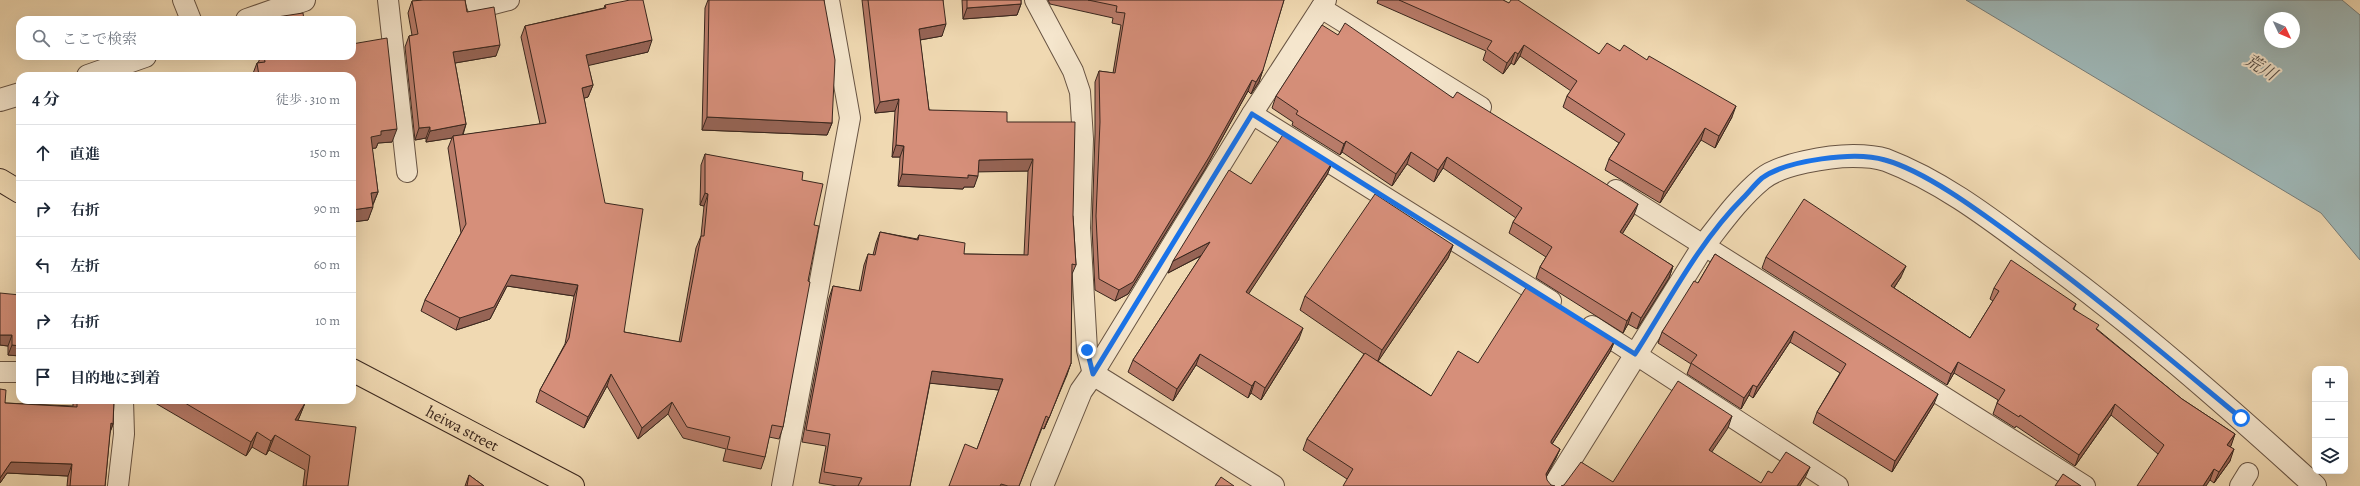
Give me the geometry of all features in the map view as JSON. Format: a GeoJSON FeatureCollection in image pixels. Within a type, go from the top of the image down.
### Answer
{"type":"FeatureCollection","features":[{"type":"Feature","properties":{"kind":"highway"},"geometry":{"type":"LineString","coordinates":[[0,180],[16,190]]}},
{"type":"Feature","properties":{"kind":"highway","name":"heiwa street"},"geometry":{"type":"LineString","coordinates":[[356,372],[573,486]]}},
{"type":"Feature","properties":{"kind":"street"},"geometry":{"type":"LineString","coordinates":[[258,16],[304,0]]}},
{"type":"Feature","properties":{"kind":"street"},"geometry":{"type":"LineString","coordinates":[[102,72],[134,60]]}},
{"type":"Feature","properties":{"kind":"street"},"geometry":{"type":"LineString","coordinates":[[0,100],[16,95]]}},
{"type":"Feature","properties":{"kind":"street"},"geometry":{"type":"LineString","coordinates":[[1554,486],[1704,245],[1733,208],[1763,178],[1801,162],[1852,156],[1884,160],[1923,177],[1978,210],[2075,281],[2241,418],[2315,486]]}},
{"type":"Feature","properties":{"kind":"street"},"geometry":{"type":"LineString","coordinates":[[1042,486],[1081,391],[1093,374],[1273,486]]}},
{"type":"Feature","properties":{"kind":"lane"},"geometry":{"type":"LineString","coordinates":[[183,0],[189,16]]}},
{"type":"Feature","properties":{"kind":"lane"},"geometry":{"type":"LineString","coordinates":[[388,0],[407,172]]}},
{"type":"Feature","properties":{"kind":"lane"},"geometry":{"type":"LineString","coordinates":[[475,0],[478,8],[509,0]]}},
{"type":"Feature","properties":{"kind":"lane"},"geometry":{"type":"LineString","coordinates":[[782,486],[850,118],[829,0]]}},
{"type":"Feature","properties":{"kind":"lane"},"geometry":{"type":"LineString","coordinates":[[1035,0],[1073,71],[1080,92],[1083,139],[1080,228],[1087,350],[1093,374]]}},
{"type":"Feature","properties":{"kind":"lane"},"geometry":{"type":"LineString","coordinates":[[1093,374],[1252,114],[1324,4],[1496,116]]}},
{"type":"Feature","properties":{"kind":"lane"},"geometry":{"type":"LineString","coordinates":[[1252,114],[1572,314],[1838,486]]}},
{"type":"Feature","properties":{"kind":"lane"},"geometry":{"type":"LineString","coordinates":[[1597,178],[2086,486]]}},
{"type":"Feature","properties":{"kind":"lane"},"geometry":{"type":"LineString","coordinates":[[0,372],[16,372]]}},
{"type":"Feature","properties":{"kind":"lane"},"geometry":{"type":"LineString","coordinates":[[118,486],[124,434],[122,404]]}},
{"type":"Feature","properties":{"kind":"water","name":"荒川"},"geometry":{"type":"Polygon","coordinates":[[[1966,0],[2342,0],[2360,15],[2360,260],[2321,213],[1966,0]]]}},
{"type":"Feature","properties":{"kind":"building"},"geometry":{"type":"Polygon","coordinates":[[[465,0],[467,12],[494,7],[500,45],[453,52],[466,124],[430,131],[430,127],[419,128],[409,36],[418,34],[412,1],[465,0]]]}},
{"type":"Feature","properties":{"kind":"building"},"geometry":{"type":"Polygon","coordinates":[[[630,0],[643,0],[652,40],[586,55],[593,85],[582,88],[605,203],[643,209],[624,332],[681,342],[701,236],[704,236],[708,194],[705,193],[705,154],[803,172],[802,180],[823,184],[814,225],[819,226],[808,281],[810,282],[783,427],[772,425],[765,457],[727,449],[730,437],[687,427],[672,402],[642,428],[611,374],[588,417],[540,390],[569,338],[578,285],[511,275],[494,307],[460,318],[425,300],[466,224],[453,136],[546,123],[525,26],[606,8],[605,5],[630,0]]]}},
{"type":"Feature","properties":{"kind":"building"},"geometry":{"type":"Polygon","coordinates":[[[709,0],[824,0],[835,60],[832,123],[707,117],[709,0]]]}},
{"type":"Feature","properties":{"kind":"building"},"geometry":{"type":"Polygon","coordinates":[[[868,0],[943,0],[946,24],[919,29],[929,110],[1007,112],[1007,122],[1075,122],[1073,216],[1076,265],[1072,264],[1071,363],[1049,418],[1046,416],[1019,486],[1008,486],[1001,484],[1000,486],[949,486],[965,444],[977,449],[1003,379],[932,371],[910,486],[858,486],[862,478],[824,472],[830,434],[806,430],[833,286],[861,291],[868,254],[875,255],[880,232],[918,240],[919,235],[965,243],[964,254],[1028,255],[1033,159],[979,160],[978,176],[968,175],[968,178],[902,174],[904,146],[896,145],[899,99],[880,102],[868,0]]]}},
{"type":"Feature","properties":{"kind":"building"},"geometry":{"type":"Polygon","coordinates":[[[967,0],[1021,0],[1021,4],[967,8],[967,0]]]}},
{"type":"Feature","properties":{"kind":"building"},"geometry":{"type":"Polygon","coordinates":[[[1088,0],[1284,0],[1263,70],[1256,82],[1252,80],[1209,157],[1133,282],[1119,290],[1099,279],[1096,216],[1100,122],[1099,71],[1115,73],[1125,13],[1116,12],[1117,6],[1088,0]]]}},
{"type":"Feature","properties":{"kind":"building"},"geometry":{"type":"Polygon","coordinates":[[[1399,0],[1503,0],[1509,3],[1511,0],[1518,0],[1599,54],[1607,43],[1620,51],[1624,45],[1647,60],[1649,56],[1736,106],[1719,136],[1705,128],[1664,192],[1609,159],[1625,134],[1567,96],[1577,81],[1524,45],[1518,54],[1515,52],[1507,63],[1487,49],[1492,41],[1399,0]]]}},
{"type":"Feature","properties":{"kind":"building"},"geometry":{"type":"Polygon","coordinates":[[[303,13],[303,16],[284,16],[303,13]]]}},
{"type":"Feature","properties":{"kind":"building"},"geometry":{"type":"Polygon","coordinates":[[[1345,23],[1453,98],[1457,92],[1459,93],[1638,204],[1620,232],[1673,266],[1641,318],[1632,312],[1627,321],[1540,267],[1552,247],[1513,222],[1522,208],[1447,157],[1438,170],[1411,152],[1396,174],[1346,141],[1344,144],[1296,114],[1298,111],[1276,96],[1322,25],[1338,35],[1345,23]]]}},
{"type":"Feature","properties":{"kind":"building"},"geometry":{"type":"Polygon","coordinates":[[[387,38],[397,129],[381,131],[381,135],[371,137],[378,192],[371,193],[373,207],[356,209],[356,72],[258,72],[257,63],[265,62],[265,60],[356,60],[356,43],[387,38]]]}},
{"type":"Feature","properties":{"kind":"building"},"geometry":{"type":"Polygon","coordinates":[[[1284,133],[1332,163],[1246,292],[1303,328],[1265,388],[1255,381],[1252,386],[1200,354],[1177,389],[1133,360],[1210,242],[1173,261],[1229,170],[1251,184],[1284,133]]]}},
{"type":"Feature","properties":{"kind":"building"},"geometry":{"type":"Polygon","coordinates":[[[1375,194],[1453,245],[1382,350],[1305,296],[1375,194]]]}},
{"type":"Feature","properties":{"kind":"building"},"geometry":{"type":"Polygon","coordinates":[[[1804,199],[1906,266],[1891,286],[1970,338],[1999,291],[1994,288],[2011,260],[2076,304],[2073,309],[2099,325],[2096,329],[2182,399],[2235,434],[2227,445],[2234,449],[2219,472],[2214,469],[2203,486],[2137,486],[2164,445],[2115,404],[2079,455],[2020,415],[2019,417],[1997,403],[2005,390],[1958,362],[1951,374],[1766,257],[1804,199]]]}},
{"type":"Feature","properties":{"kind":"building"},"geometry":{"type":"Polygon","coordinates":[[[1715,254],[1938,394],[1895,461],[1817,412],[1846,364],[1794,331],[1757,387],[1753,385],[1744,398],[1691,363],[1697,355],[1662,332],[1694,281],[1698,283],[1715,254]]]}},
{"type":"Feature","properties":{"kind":"building"},"geometry":{"type":"Polygon","coordinates":[[[1527,286],[1615,340],[1551,441],[1551,443],[1560,449],[1546,474],[1547,480],[1551,485],[1555,486],[1343,486],[1353,469],[1307,439],[1365,353],[1431,396],[1458,351],[1478,363],[1527,286]]]}},
{"type":"Feature","properties":{"kind":"building"},"geometry":{"type":"Polygon","coordinates":[[[0,293],[16,295],[16,346],[12,345],[12,335],[0,335],[0,293]]]}},
{"type":"Feature","properties":{"kind":"building"},"geometry":{"type":"Polygon","coordinates":[[[1678,381],[1732,416],[1709,450],[1761,483],[1768,471],[1772,473],[1786,452],[1810,467],[1797,486],[1561,486],[1564,485],[1581,462],[1613,482],[1678,381]]]}},
{"type":"Feature","properties":{"kind":"building"},"geometry":{"type":"Polygon","coordinates":[[[0,389],[6,390],[5,403],[77,407],[77,404],[114,404],[113,424],[111,423],[105,486],[70,486],[72,464],[11,462],[0,478],[0,389]]]}},
{"type":"Feature","properties":{"kind":"building"},"geometry":{"type":"Polygon","coordinates":[[[187,404],[304,404],[295,420],[356,427],[348,486],[306,486],[310,456],[275,435],[271,441],[257,432],[251,442],[187,404]]]}},
{"type":"Feature","properties":{"kind":"building"},"geometry":{"type":"Polygon","coordinates":[[[2063,474],[2081,486],[2055,486],[2063,474]]]}},
{"type":"Feature","properties":{"kind":"building"},"geometry":{"type":"Polygon","coordinates":[[[469,475],[484,486],[467,486],[469,475]]]}},
{"type":"Feature","properties":{"kind":"building"},"geometry":{"type":"Polygon","coordinates":[[[1221,477],[1234,486],[1215,486],[1221,477]]]}},
{"type":"Feature","properties":{"kind":"route"},"geometry":{"type":"LineString","coordinates":[[1087,350],[1093,374],[1252,114],[1635,354],[1704,245],[1733,208],[1763,178],[1801,162],[1852,156],[1884,160],[1923,177],[1978,210],[2075,281],[2241,418]]}}]}
